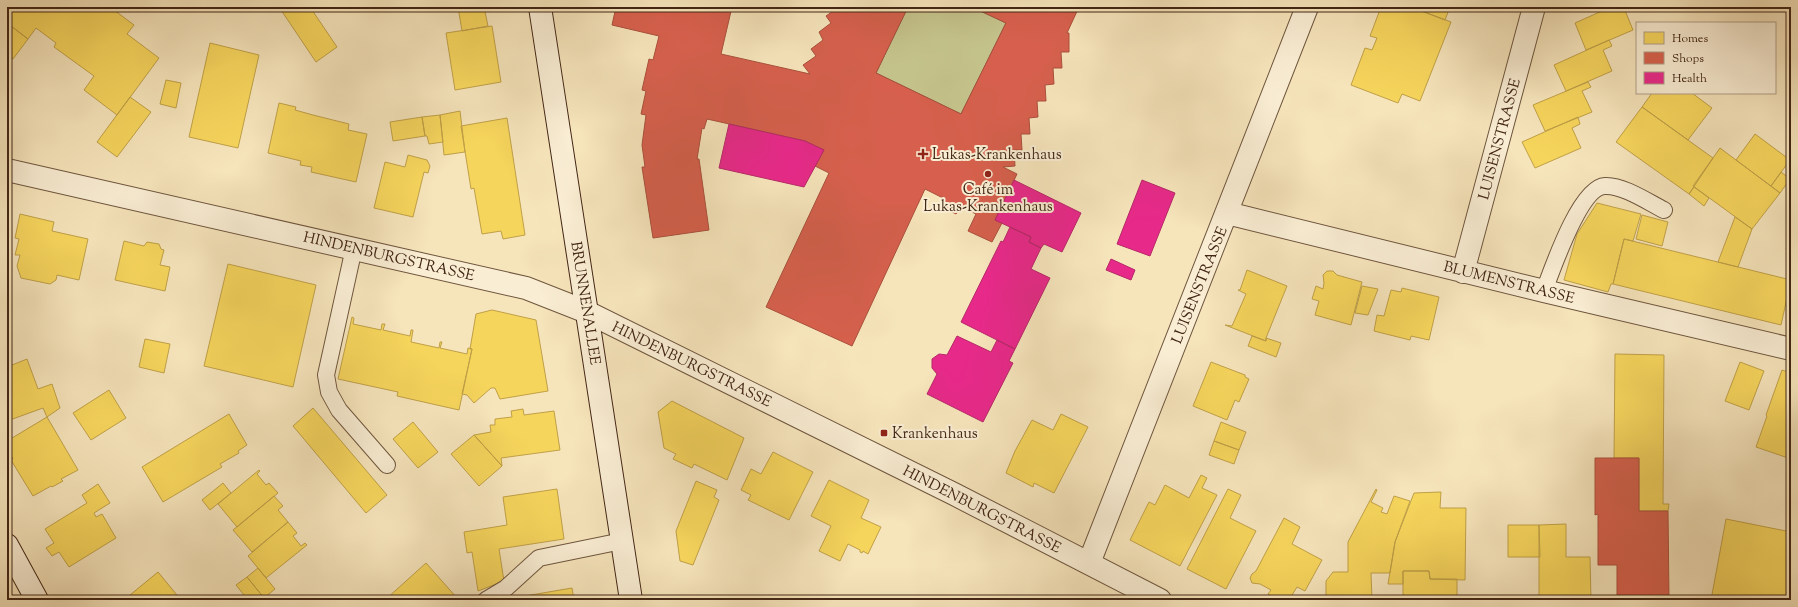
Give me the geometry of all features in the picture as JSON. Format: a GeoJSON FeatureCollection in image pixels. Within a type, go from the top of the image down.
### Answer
{"type":"FeatureCollection","features":[{"type":"Feature","properties":{"kind":"street","name":"BRUNNENALLEE"},"geometry":{"type":"LineString","coordinates":[[540,7],[631,600]]}},
{"type":"Feature","properties":{"kind":"street","name":"LUISENSTRASSE"},"geometry":{"type":"LineString","coordinates":[[1089,563],[1307,7]]}},
{"type":"Feature","properties":{"kind":"street","name":"LUISENSTRASSE"},"geometry":{"type":"LineString","coordinates":[[1463,272],[1534,7]]}},
{"type":"Feature","properties":{"kind":"street","name":"HINDENBURGSTRASSE"},"geometry":{"type":"LineString","coordinates":[[7,170],[526,288],[587,312],[1160,600]]}},
{"type":"Feature","properties":{"kind":"street","name":"BLUMENSTRASSE"},"geometry":{"type":"LineString","coordinates":[[1227,214],[1463,272],[1791,349]]}},
{"type":"Feature","properties":{"kind":"street"},"geometry":{"type":"LineString","coordinates":[[7,545],[38,600]]}},
{"type":"Feature","properties":{"kind":"lane"},"geometry":{"type":"LineString","coordinates":[[1544,291],[1565,235],[1594,190],[1604,186],[1621,189],[1664,210]]}},
{"type":"Feature","properties":{"kind":"lane"},"geometry":{"type":"LineString","coordinates":[[354,248],[326,375],[329,392],[339,410],[387,465]]}},
{"type":"Feature","properties":{"kind":"lane"},"geometry":{"type":"LineString","coordinates":[[486,600],[506,588],[539,558],[622,541]]}},
{"type":"Feature","properties":{"kind":"shaded area"},"geometry":{"type":"Polygon","coordinates":[[[908,7],[972,7],[1006,23],[961,114],[876,73],[908,7]]]}},
{"type":"Feature","properties":{"kind":"building: Homes"},"geometry":{"type":"Polygon","coordinates":[[[7,7],[110,7],[134,25],[127,34],[159,58],[117,115],[84,90],[94,76],[54,47],[56,43],[36,28],[28,39],[7,23],[7,7]]]}},
{"type":"Feature","properties":{"kind":"building: Homes"},"geometry":{"type":"Polygon","coordinates":[[[279,7],[310,7],[337,47],[316,62],[279,7]]]}},
{"type":"Feature","properties":{"kind":"building: Homes"},"geometry":{"type":"Polygon","coordinates":[[[458,7],[484,7],[488,26],[462,31],[458,7]]]}},
{"type":"Feature","properties":{"kind":"building: Homes"},"geometry":{"type":"Polygon","coordinates":[[[1381,7],[1411,7],[1451,22],[1420,101],[1402,94],[1398,103],[1351,85],[1365,48],[1372,50],[1377,38],[1370,36],[1381,7]]]}},
{"type":"Feature","properties":{"kind":"building: Homes"},"geometry":{"type":"Polygon","coordinates":[[[1411,7],[1450,7],[1445,20],[1411,7]]]}},
{"type":"Feature","properties":{"kind":"building: Homes"},"geometry":{"type":"Polygon","coordinates":[[[1611,7],[1627,7],[1624,8],[1633,30],[1586,50],[1575,23],[1611,7]]]}},
{"type":"Feature","properties":{"kind":"building: Homes"},"geometry":{"type":"Polygon","coordinates":[[[1791,7],[1791,14],[1787,10],[1791,7]]]}},
{"type":"Feature","properties":{"kind":"building: Homes"},"geometry":{"type":"Polygon","coordinates":[[[7,23],[28,39],[13,59],[7,55],[7,23]]]}},
{"type":"Feature","properties":{"kind":"building: Homes"},"geometry":{"type":"Polygon","coordinates":[[[492,26],[501,82],[455,90],[446,33],[492,26]]]}},
{"type":"Feature","properties":{"kind":"building: Homes"},"geometry":{"type":"Polygon","coordinates":[[[1609,40],[1612,46],[1603,50],[1612,71],[1566,91],[1554,65],[1609,40]]]}},
{"type":"Feature","properties":{"kind":"building: Homes"},"geometry":{"type":"Polygon","coordinates":[[[210,43],[259,55],[238,148],[189,137],[210,43]]]}},
{"type":"Feature","properties":{"kind":"building: Homes"},"geometry":{"type":"Polygon","coordinates":[[[166,80],[181,83],[176,108],[160,104],[166,80]]]}},
{"type":"Feature","properties":{"kind":"building: Homes"},"geometry":{"type":"Polygon","coordinates":[[[1588,82],[1591,87],[1582,91],[1592,112],[1545,131],[1533,105],[1588,82]]]}},
{"type":"Feature","properties":{"kind":"building: Homes"},"geometry":{"type":"Polygon","coordinates":[[[1651,94],[1693,94],[1712,108],[1688,140],[1642,107],[1651,94]]]}},
{"type":"Feature","properties":{"kind":"building: Homes"},"geometry":{"type":"Polygon","coordinates":[[[130,97],[151,112],[117,157],[97,142],[130,97]]]}},
{"type":"Feature","properties":{"kind":"building: Homes"},"geometry":{"type":"Polygon","coordinates":[[[279,103],[296,107],[295,110],[349,124],[348,130],[367,134],[356,182],[311,172],[312,167],[300,165],[301,161],[268,153],[279,103]]]}},
{"type":"Feature","properties":{"kind":"building: Homes"},"geometry":{"type":"Polygon","coordinates":[[[1642,107],[1713,158],[1689,194],[1616,142],[1642,107]]]}},
{"type":"Feature","properties":{"kind":"building: Homes"},"geometry":{"type":"Polygon","coordinates":[[[460,111],[465,152],[444,155],[440,115],[460,111]]]}},
{"type":"Feature","properties":{"kind":"building: Homes"},"geometry":{"type":"Polygon","coordinates":[[[440,115],[443,142],[429,144],[427,136],[425,136],[422,117],[440,115]]]}},
{"type":"Feature","properties":{"kind":"building: Homes"},"geometry":{"type":"Polygon","coordinates":[[[422,117],[425,136],[393,141],[390,122],[422,117]]]}},
{"type":"Feature","properties":{"kind":"building: Homes"},"geometry":{"type":"Polygon","coordinates":[[[1578,117],[1580,124],[1572,128],[1581,148],[1535,168],[1522,142],[1578,117]]]}},
{"type":"Feature","properties":{"kind":"building: Homes"},"geometry":{"type":"Polygon","coordinates":[[[507,118],[525,235],[503,239],[501,231],[482,234],[474,188],[471,189],[461,126],[507,118]]]}},
{"type":"Feature","properties":{"kind":"building: Homes"},"geometry":{"type":"Polygon","coordinates":[[[1755,134],[1790,160],[1771,186],[1736,160],[1755,134]]]}},
{"type":"Feature","properties":{"kind":"building: Homes"},"geometry":{"type":"Polygon","coordinates":[[[1720,148],[1780,193],[1752,229],[1693,186],[1720,148]]]}},
{"type":"Feature","properties":{"kind":"building: Homes"},"geometry":{"type":"Polygon","coordinates":[[[408,155],[427,160],[430,166],[428,173],[424,172],[413,217],[374,208],[385,162],[405,167],[408,155]]]}},
{"type":"Feature","properties":{"kind":"building: Homes"},"geometry":{"type":"Polygon","coordinates":[[[1781,172],[1790,179],[1780,193],[1771,186],[1781,172]]]}},
{"type":"Feature","properties":{"kind":"building: Homes"},"geometry":{"type":"Polygon","coordinates":[[[1694,187],[1709,198],[1704,206],[1689,194],[1694,187]]]}},
{"type":"Feature","properties":{"kind":"building: Homes"},"geometry":{"type":"Polygon","coordinates":[[[1597,203],[1641,214],[1633,241],[1624,239],[1613,284],[1611,284],[1608,292],[1564,280],[1577,234],[1597,203]]]}},
{"type":"Feature","properties":{"kind":"building: Homes"},"geometry":{"type":"Polygon","coordinates":[[[20,214],[54,222],[52,231],[88,239],[79,280],[57,275],[56,280],[50,284],[21,278],[17,266],[20,255],[15,255],[19,239],[15,238],[20,214]]]}},
{"type":"Feature","properties":{"kind":"building: Homes"},"geometry":{"type":"Polygon","coordinates":[[[1642,215],[1668,222],[1662,246],[1636,239],[1642,215]]]}},
{"type":"Feature","properties":{"kind":"building: Homes"},"geometry":{"type":"Polygon","coordinates":[[[1735,217],[1752,229],[1738,267],[1718,262],[1735,217]]]}},
{"type":"Feature","properties":{"kind":"building: Homes"},"geometry":{"type":"Polygon","coordinates":[[[1789,237],[1791,238],[1791,250],[1786,249],[1789,237]]]}},
{"type":"Feature","properties":{"kind":"building: Homes"},"geometry":{"type":"Polygon","coordinates":[[[1624,239],[1791,280],[1781,325],[1613,284],[1624,239]]]}},
{"type":"Feature","properties":{"kind":"building: Homes"},"geometry":{"type":"Polygon","coordinates":[[[124,241],[144,246],[147,242],[159,244],[161,249],[164,250],[160,265],[170,267],[165,291],[115,280],[124,241]]]}},
{"type":"Feature","properties":{"kind":"building: Homes"},"geometry":{"type":"Polygon","coordinates":[[[228,264],[316,285],[293,387],[204,366],[228,264]]]}},
{"type":"Feature","properties":{"kind":"building: Homes"},"geometry":{"type":"Polygon","coordinates":[[[1247,270],[1287,286],[1266,341],[1225,325],[1232,326],[1246,294],[1238,290],[1240,290],[1247,270]]]}},
{"type":"Feature","properties":{"kind":"building: Homes"},"geometry":{"type":"Polygon","coordinates":[[[1327,271],[1333,271],[1337,275],[1362,282],[1351,325],[1315,315],[1319,301],[1312,299],[1316,286],[1323,289],[1323,275],[1327,271]]]}},
{"type":"Feature","properties":{"kind":"building: Homes"},"geometry":{"type":"Polygon","coordinates":[[[1362,286],[1378,289],[1368,315],[1355,313],[1362,286]]]}},
{"type":"Feature","properties":{"kind":"building: Homes"},"geometry":{"type":"Polygon","coordinates":[[[1402,288],[1439,297],[1429,340],[1411,336],[1410,340],[1374,331],[1377,315],[1384,316],[1391,290],[1401,292],[1402,288]]]}},
{"type":"Feature","properties":{"kind":"building: Homes"},"geometry":{"type":"Polygon","coordinates":[[[1791,304],[1791,322],[1787,321],[1791,304]]]}},
{"type":"Feature","properties":{"kind":"building: Homes"},"geometry":{"type":"Polygon","coordinates":[[[492,310],[536,320],[548,391],[500,399],[495,388],[491,388],[474,403],[467,395],[462,394],[472,349],[470,349],[476,314],[492,310]]]}},
{"type":"Feature","properties":{"kind":"building: Homes"},"geometry":{"type":"Polygon","coordinates":[[[352,317],[354,318],[353,324],[381,330],[382,324],[385,324],[383,330],[410,336],[411,330],[413,330],[411,342],[439,348],[440,342],[442,342],[440,348],[467,354],[468,348],[472,349],[459,410],[397,396],[398,392],[338,379],[352,317]]]}},
{"type":"Feature","properties":{"kind":"building: Homes"},"geometry":{"type":"Polygon","coordinates":[[[1252,336],[1266,341],[1266,338],[1281,343],[1276,357],[1248,346],[1252,336]]]}},
{"type":"Feature","properties":{"kind":"building: Homes"},"geometry":{"type":"Polygon","coordinates":[[[145,339],[170,344],[164,373],[139,367],[145,339]]]}},
{"type":"Feature","properties":{"kind":"building: Homes"},"geometry":{"type":"Polygon","coordinates":[[[1615,354],[1664,355],[1663,504],[1669,504],[1668,511],[1639,511],[1639,458],[1614,458],[1615,354]]]}},
{"type":"Feature","properties":{"kind":"building: Homes"},"geometry":{"type":"Polygon","coordinates":[[[27,359],[38,389],[52,384],[60,408],[47,417],[43,408],[7,421],[7,367],[27,359]]]}},
{"type":"Feature","properties":{"kind":"building: Homes"},"geometry":{"type":"Polygon","coordinates":[[[1211,362],[1245,375],[1245,377],[1249,379],[1239,402],[1235,400],[1227,420],[1193,406],[1211,362]]]}},
{"type":"Feature","properties":{"kind":"building: Homes"},"geometry":{"type":"Polygon","coordinates":[[[1740,362],[1764,371],[1749,410],[1725,401],[1740,362]]]}},
{"type":"Feature","properties":{"kind":"building: Homes"},"geometry":{"type":"Polygon","coordinates":[[[1782,370],[1791,373],[1791,459],[1756,447],[1782,370]]]}},
{"type":"Feature","properties":{"kind":"building: Homes"},"geometry":{"type":"Polygon","coordinates":[[[109,390],[126,418],[91,440],[73,413],[109,390]]]}},
{"type":"Feature","properties":{"kind":"building: Homes"},"geometry":{"type":"Polygon","coordinates":[[[672,401],[744,438],[727,480],[694,464],[692,468],[673,459],[676,454],[664,448],[658,412],[672,401]]]}},
{"type":"Feature","properties":{"kind":"building: Homes"},"geometry":{"type":"Polygon","coordinates":[[[313,408],[387,495],[366,513],[293,426],[313,408]]]}},
{"type":"Feature","properties":{"kind":"building: Homes"},"geometry":{"type":"Polygon","coordinates":[[[523,409],[524,415],[554,411],[560,450],[501,458],[502,466],[474,435],[491,432],[490,425],[495,425],[495,419],[512,417],[511,411],[523,409]]]}},
{"type":"Feature","properties":{"kind":"building: Homes"},"geometry":{"type":"Polygon","coordinates":[[[229,414],[247,445],[238,451],[239,453],[220,464],[222,467],[163,502],[142,467],[229,414]]]}},
{"type":"Feature","properties":{"kind":"building: Homes"},"geometry":{"type":"Polygon","coordinates":[[[1061,414],[1088,427],[1054,493],[1034,483],[1033,487],[1006,473],[1015,451],[1032,420],[1053,430],[1061,414]]]}},
{"type":"Feature","properties":{"kind":"building: Homes"},"geometry":{"type":"Polygon","coordinates":[[[47,417],[78,470],[61,479],[63,481],[33,496],[11,460],[13,459],[7,449],[7,441],[47,417]]]}},
{"type":"Feature","properties":{"kind":"building: Homes"},"geometry":{"type":"Polygon","coordinates":[[[413,422],[438,452],[418,468],[393,439],[413,422]]]}},
{"type":"Feature","properties":{"kind":"building: Homes"},"geometry":{"type":"Polygon","coordinates":[[[1221,422],[1246,432],[1239,450],[1214,441],[1221,422]]]}},
{"type":"Feature","properties":{"kind":"building: Homes"},"geometry":{"type":"Polygon","coordinates":[[[474,435],[502,466],[479,486],[451,454],[474,435]]]}},
{"type":"Feature","properties":{"kind":"building: Homes"},"geometry":{"type":"Polygon","coordinates":[[[1214,441],[1239,450],[1234,464],[1209,455],[1214,441]]]}},
{"type":"Feature","properties":{"kind":"building: Homes"},"geometry":{"type":"Polygon","coordinates":[[[773,452],[813,472],[789,520],[748,500],[751,495],[741,490],[751,469],[761,474],[773,452]]]}},
{"type":"Feature","properties":{"kind":"building: Homes"},"geometry":{"type":"Polygon","coordinates":[[[259,470],[260,471],[257,474],[266,485],[269,483],[278,493],[237,527],[218,504],[259,470]]]}},
{"type":"Feature","properties":{"kind":"building: Homes"},"geometry":{"type":"Polygon","coordinates":[[[1201,475],[1207,478],[1202,488],[1217,495],[1180,566],[1130,540],[1149,502],[1155,505],[1165,485],[1189,498],[1201,475]]]}},
{"type":"Feature","properties":{"kind":"building: Homes"},"geometry":{"type":"Polygon","coordinates":[[[829,480],[869,500],[861,518],[881,527],[868,554],[863,551],[862,553],[860,552],[860,550],[848,544],[840,561],[819,551],[831,526],[811,516],[829,480]]]}},
{"type":"Feature","properties":{"kind":"building: Homes"},"geometry":{"type":"Polygon","coordinates":[[[696,481],[717,490],[714,497],[719,500],[693,565],[680,561],[676,531],[696,481]]]}},
{"type":"Feature","properties":{"kind":"building: Homes"},"geometry":{"type":"Polygon","coordinates":[[[223,483],[231,493],[210,510],[202,500],[223,483]]]}},
{"type":"Feature","properties":{"kind":"building: Homes"},"geometry":{"type":"Polygon","coordinates":[[[98,484],[110,503],[94,513],[96,517],[102,514],[116,538],[69,567],[59,552],[52,556],[46,548],[54,543],[45,529],[87,503],[82,495],[98,484]]]}},
{"type":"Feature","properties":{"kind":"building: Homes"},"geometry":{"type":"Polygon","coordinates":[[[557,489],[564,539],[499,549],[504,581],[478,591],[472,552],[467,553],[464,532],[507,525],[503,497],[557,489]]]}},
{"type":"Feature","properties":{"kind":"building: Homes"},"geometry":{"type":"Polygon","coordinates":[[[1228,489],[1241,495],[1230,518],[1256,531],[1226,589],[1187,569],[1228,489]]]}},
{"type":"Feature","properties":{"kind":"building: Homes"},"geometry":{"type":"Polygon","coordinates":[[[1376,489],[1377,490],[1371,502],[1383,508],[1381,512],[1387,514],[1394,496],[1410,501],[1395,542],[1390,573],[1371,573],[1372,600],[1326,600],[1326,581],[1333,572],[1348,572],[1348,542],[1376,489]]]}},
{"type":"Feature","properties":{"kind":"building: Homes"},"geometry":{"type":"Polygon","coordinates":[[[1441,492],[1440,508],[1466,508],[1465,580],[1430,579],[1429,571],[1403,571],[1403,584],[1388,584],[1395,542],[1414,493],[1441,492]]]}},
{"type":"Feature","properties":{"kind":"building: Homes"},"geometry":{"type":"Polygon","coordinates":[[[274,496],[283,506],[278,510],[288,522],[252,552],[233,530],[274,496]]]}},
{"type":"Feature","properties":{"kind":"building: Homes"},"geometry":{"type":"Polygon","coordinates":[[[1284,518],[1300,527],[1292,544],[1322,560],[1305,591],[1297,587],[1289,600],[1279,600],[1268,594],[1271,590],[1260,584],[1252,583],[1250,578],[1256,571],[1284,518]]]}},
{"type":"Feature","properties":{"kind":"building: Homes"},"geometry":{"type":"Polygon","coordinates":[[[1726,519],[1791,532],[1791,583],[1788,600],[1711,600],[1726,519]]]}},
{"type":"Feature","properties":{"kind":"building: Homes"},"geometry":{"type":"Polygon","coordinates":[[[288,522],[297,533],[293,536],[301,546],[305,543],[307,545],[266,578],[248,556],[288,522]]]}},
{"type":"Feature","properties":{"kind":"building: Homes"},"geometry":{"type":"Polygon","coordinates":[[[1566,524],[1566,557],[1590,557],[1591,600],[1539,600],[1539,525],[1566,524]]]}},
{"type":"Feature","properties":{"kind":"building: Homes"},"geometry":{"type":"Polygon","coordinates":[[[1508,525],[1539,525],[1540,557],[1508,557],[1508,525]]]}},
{"type":"Feature","properties":{"kind":"building: Homes"},"geometry":{"type":"Polygon","coordinates":[[[426,563],[457,598],[454,600],[385,600],[426,563]]]}},
{"type":"Feature","properties":{"kind":"building: Homes"},"geometry":{"type":"Polygon","coordinates":[[[258,568],[275,589],[264,598],[247,577],[258,568]]]}},
{"type":"Feature","properties":{"kind":"building: Homes"},"geometry":{"type":"Polygon","coordinates":[[[1403,571],[1429,571],[1430,579],[1457,579],[1457,600],[1403,600],[1403,571]]]}},
{"type":"Feature","properties":{"kind":"building: Homes"},"geometry":{"type":"Polygon","coordinates":[[[158,572],[181,600],[124,600],[158,572]]]}},
{"type":"Feature","properties":{"kind":"building: Homes"},"geometry":{"type":"Polygon","coordinates":[[[247,577],[264,598],[261,600],[248,600],[236,585],[247,577]]]}},
{"type":"Feature","properties":{"kind":"building: Homes"},"geometry":{"type":"Polygon","coordinates":[[[572,588],[574,600],[520,600],[519,597],[572,588]]]}},
{"type":"Feature","properties":{"kind":"building: Homes"},"geometry":{"type":"Polygon","coordinates":[[[1047,595],[1057,600],[1044,600],[1047,595]]]}},
{"type":"Feature","properties":{"kind":"building: Shops"},"geometry":{"type":"Polygon","coordinates":[[[616,7],[732,7],[721,54],[810,74],[803,65],[816,56],[811,49],[823,40],[819,32],[831,23],[826,16],[839,7],[908,7],[876,73],[961,114],[1006,23],[972,7],[1079,7],[1067,33],[1069,33],[1069,52],[1061,52],[1062,68],[1053,68],[1054,84],[1045,85],[1046,101],[1037,101],[1038,117],[1029,118],[1030,134],[1021,134],[1022,150],[1014,150],[1015,166],[1003,167],[1017,174],[995,220],[1002,223],[992,242],[968,231],[976,214],[960,206],[956,214],[941,206],[945,199],[925,189],[852,346],[766,307],[829,173],[815,166],[824,150],[805,141],[707,119],[704,129],[702,128],[697,159],[699,159],[709,230],[653,238],[642,167],[645,167],[642,145],[646,115],[641,114],[646,91],[642,90],[649,59],[653,60],[659,36],[612,25],[616,7]]]}},
{"type":"Feature","properties":{"kind":"building: Shops"},"geometry":{"type":"Polygon","coordinates":[[[1595,458],[1639,458],[1639,511],[1668,511],[1669,600],[1617,600],[1617,565],[1598,565],[1598,514],[1595,515],[1595,458]]]}},
{"type":"Feature","properties":{"kind":"building: Health"},"geometry":{"type":"Polygon","coordinates":[[[729,124],[805,141],[824,150],[804,187],[719,168],[729,124]]]}},
{"type":"Feature","properties":{"kind":"building: Health"},"geometry":{"type":"Polygon","coordinates":[[[1014,180],[1081,213],[1062,252],[1044,244],[1041,248],[1029,242],[1031,237],[995,220],[1014,180]]]}},
{"type":"Feature","properties":{"kind":"building: Health"},"geometry":{"type":"Polygon","coordinates":[[[1142,180],[1175,193],[1150,256],[1117,244],[1142,180]]]}},
{"type":"Feature","properties":{"kind":"building: Health"},"geometry":{"type":"Polygon","coordinates":[[[1010,227],[1031,237],[1029,242],[1041,248],[1031,269],[1050,278],[1015,349],[961,322],[1001,241],[1003,242],[1010,227]]]}},
{"type":"Feature","properties":{"kind":"building: Health"},"geometry":{"type":"Polygon","coordinates":[[[1111,259],[1135,270],[1131,280],[1106,270],[1111,259]]]}},
{"type":"Feature","properties":{"kind":"building: Health"},"geometry":{"type":"Polygon","coordinates":[[[957,336],[991,352],[997,340],[1015,349],[1009,361],[1013,363],[983,422],[927,394],[937,374],[932,368],[932,359],[939,354],[947,355],[957,336]]]}},
{"type":"Feature","properties":{"kind":"place","name":"Lukas-Krankenhaus"},"geometry":{"type":"Point","coordinates":[923,154]}},
{"type":"Feature","properties":{"kind":"place","name":"Café im Lukas-Krankenhaus"},"geometry":{"type":"Point","coordinates":[988,174]}},
{"type":"Feature","properties":{"kind":"place","name":"Krankenhaus"},"geometry":{"type":"Point","coordinates":[884,433]}}]}
